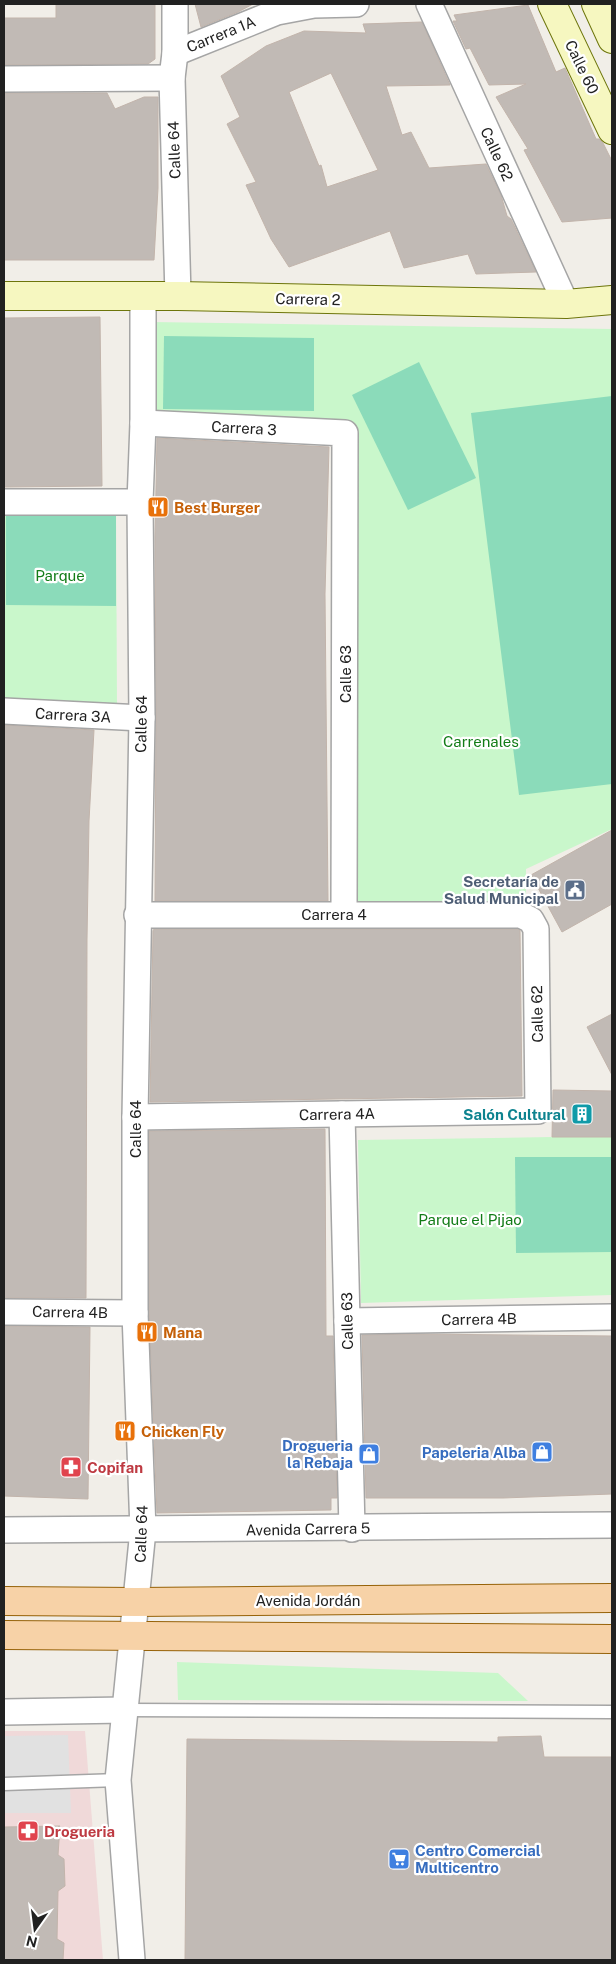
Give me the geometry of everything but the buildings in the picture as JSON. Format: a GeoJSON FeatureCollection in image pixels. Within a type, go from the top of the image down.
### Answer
{"type":"FeatureCollection","features":[{"type":"Feature","properties":{"kind":"main road","name":"Avenida Jordán"},"geometry":{"type":"LineString","coordinates":[[4,1601],[136,1602],[612,1598]]}},
{"type":"Feature","properties":{"kind":"main road"},"geometry":{"type":"LineString","coordinates":[[4,1635],[612,1639]]}},
{"type":"Feature","properties":{"kind":"street","name":"Calle 64"},"geometry":{"type":"LineString","coordinates":[[176,4],[175,53],[172,78],[178,296]]}},
{"type":"Feature","properties":{"kind":"street","name":"Carrera 1A"},"geometry":{"type":"LineString","coordinates":[[175,53],[277,12],[314,5],[356,4]]}},
{"type":"Feature","properties":{"kind":"street","name":"Calle 62"},"geometry":{"type":"LineString","coordinates":[[429,4],[566,304]]}},
{"type":"Feature","properties":{"kind":"street","name":"Calle 60"},"geometry":{"type":"LineString","coordinates":[[552,4],[612,130]]}},
{"type":"Feature","properties":{"kind":"street"},"geometry":{"type":"LineString","coordinates":[[596,4],[612,39]]}},
{"type":"Feature","properties":{"kind":"street"},"geometry":{"type":"LineString","coordinates":[[4,78],[172,78]]}},
{"type":"Feature","properties":{"kind":"street","name":"Carrera 2"},"geometry":{"type":"LineString","coordinates":[[4,296],[178,296],[566,304],[612,300]]}},
{"type":"Feature","properties":{"kind":"street","name":"Calle 64"},"geometry":{"type":"LineString","coordinates":[[132,1960],[118,1780],[143,1530],[135,1313],[135,1116],[137,915],[142,718],[140,502],[143,296]]}},
{"type":"Feature","properties":{"kind":"street","name":"Carrera 3"},"geometry":{"type":"LineString","coordinates":[[142,423],[345,433]]}},
{"type":"Feature","properties":{"kind":"street","name":"Calle 63"},"geometry":{"type":"LineString","coordinates":[[344,914],[345,433]]}},
{"type":"Feature","properties":{"kind":"street"},"geometry":{"type":"LineString","coordinates":[[4,502],[140,502]]}},
{"type":"Feature","properties":{"kind":"street","name":"Carrera 3A"},"geometry":{"type":"LineString","coordinates":[[4,712],[142,718]]}},
{"type":"Feature","properties":{"kind":"street","name":"Carrera 4"},"geometry":{"type":"LineString","coordinates":[[137,915],[521,915],[530,920]]}},
{"type":"Feature","properties":{"kind":"street","name":"Calle 62"},"geometry":{"type":"LineString","coordinates":[[530,920],[536,929],[538,1111]]}},
{"type":"Feature","properties":{"kind":"street","name":"Carrera 4A"},"geometry":{"type":"LineString","coordinates":[[135,1116],[538,1111]]}},
{"type":"Feature","properties":{"kind":"street","name":"Calle 63"},"geometry":{"type":"LineString","coordinates":[[342,1114],[352,1528]]}},
{"type":"Feature","properties":{"kind":"street","name":"Carrera 4B"},"geometry":{"type":"LineString","coordinates":[[4,1312],[135,1313]]}},
{"type":"Feature","properties":{"kind":"street","name":"Carrera 4B"},"geometry":{"type":"LineString","coordinates":[[347,1321],[612,1317]]}},
{"type":"Feature","properties":{"kind":"street","name":"Avenida Carrera 5"},"geometry":{"type":"LineString","coordinates":[[4,1530],[612,1525]]}},
{"type":"Feature","properties":{"kind":"street"},"geometry":{"type":"LineString","coordinates":[[4,1712],[125,1710]]}},
{"type":"Feature","properties":{"kind":"lane"},"geometry":{"type":"LineString","coordinates":[[125,1710],[612,1712]]}},
{"type":"Feature","properties":{"kind":"lane"},"geometry":{"type":"LineString","coordinates":[[4,1784],[118,1780]]}},
{"type":"Feature","properties":{"kind":"shaded area"},"geometry":{"type":"Polygon","coordinates":[[[4,1731],[85,1731],[103,1960],[4,1960],[4,1731]]]}},
{"type":"Feature","properties":{"kind":"shaded area"},"geometry":{"type":"Polygon","coordinates":[[[68,1735],[71,1813],[4,1813],[4,1736],[68,1735]]]}},
{"type":"Feature","properties":{"kind":"green space","name":"Carrenales"},"geometry":{"type":"Polygon","coordinates":[[[151,322],[612,329],[612,829],[526,869],[526,909],[349,906],[354,424],[150,421],[151,322]]]}},
{"type":"Feature","properties":{"kind":"green space"},"geometry":{"type":"Polygon","coordinates":[[[164,336],[314,338],[314,411],[163,409],[164,336]]]}},
{"type":"Feature","properties":{"kind":"green space"},"geometry":{"type":"Polygon","coordinates":[[[419,362],[476,478],[408,510],[352,395],[419,362]]]}},
{"type":"Feature","properties":{"kind":"green space"},"geometry":{"type":"Polygon","coordinates":[[[612,396],[612,784],[519,795],[471,413],[612,396]]]}},
{"type":"Feature","properties":{"kind":"green space","name":"Parque"},"geometry":{"type":"Polygon","coordinates":[[[4,507],[116,507],[117,704],[4,704],[4,507]]]}},
{"type":"Feature","properties":{"kind":"green space"},"geometry":{"type":"Polygon","coordinates":[[[6,507],[116,507],[116,606],[6,605],[6,507]]]}},
{"type":"Feature","properties":{"kind":"green space","name":"Parque el Pijao"},"geometry":{"type":"Polygon","coordinates":[[[612,1137],[612,1295],[361,1303],[358,1140],[612,1137]]]}},
{"type":"Feature","properties":{"kind":"green space"},"geometry":{"type":"Polygon","coordinates":[[[515,1157],[612,1157],[612,1252],[516,1253],[515,1157]]]}},
{"type":"Feature","properties":{"kind":"green space"},"geometry":{"type":"Polygon","coordinates":[[[177,1662],[498,1673],[528,1701],[178,1700],[177,1662]]]}},
{"type":"Feature","properties":{"kind":"place","name":"Best Burger"},"geometry":{"type":"Point","coordinates":[158,507]}},
{"type":"Feature","properties":{"kind":"place","name":"Secretaría de Salud Municipal"},"geometry":{"type":"Point","coordinates":[575,890]}},
{"type":"Feature","properties":{"kind":"place","name":"Salón Cultural"},"geometry":{"type":"Point","coordinates":[582,1114]}},
{"type":"Feature","properties":{"kind":"place","name":"Mana"},"geometry":{"type":"Point","coordinates":[147,1332]}},
{"type":"Feature","properties":{"kind":"place","name":"Chicken Fly"},"geometry":{"type":"Point","coordinates":[125,1431]}},
{"type":"Feature","properties":{"kind":"place","name":"Papeleria Alba"},"geometry":{"type":"Point","coordinates":[542,1452]}},
{"type":"Feature","properties":{"kind":"place","name":"Drogueria la Rebaja"},"geometry":{"type":"Point","coordinates":[369,1454]}},
{"type":"Feature","properties":{"kind":"place","name":"Copifan"},"geometry":{"type":"Point","coordinates":[71,1467]}},
{"type":"Feature","properties":{"kind":"place","name":"Drogueria"},"geometry":{"type":"Point","coordinates":[28,1831]}},
{"type":"Feature","properties":{"kind":"place","name":"Centro Comercial Multicentro"},"geometry":{"type":"Point","coordinates":[399,1859]}}]}
